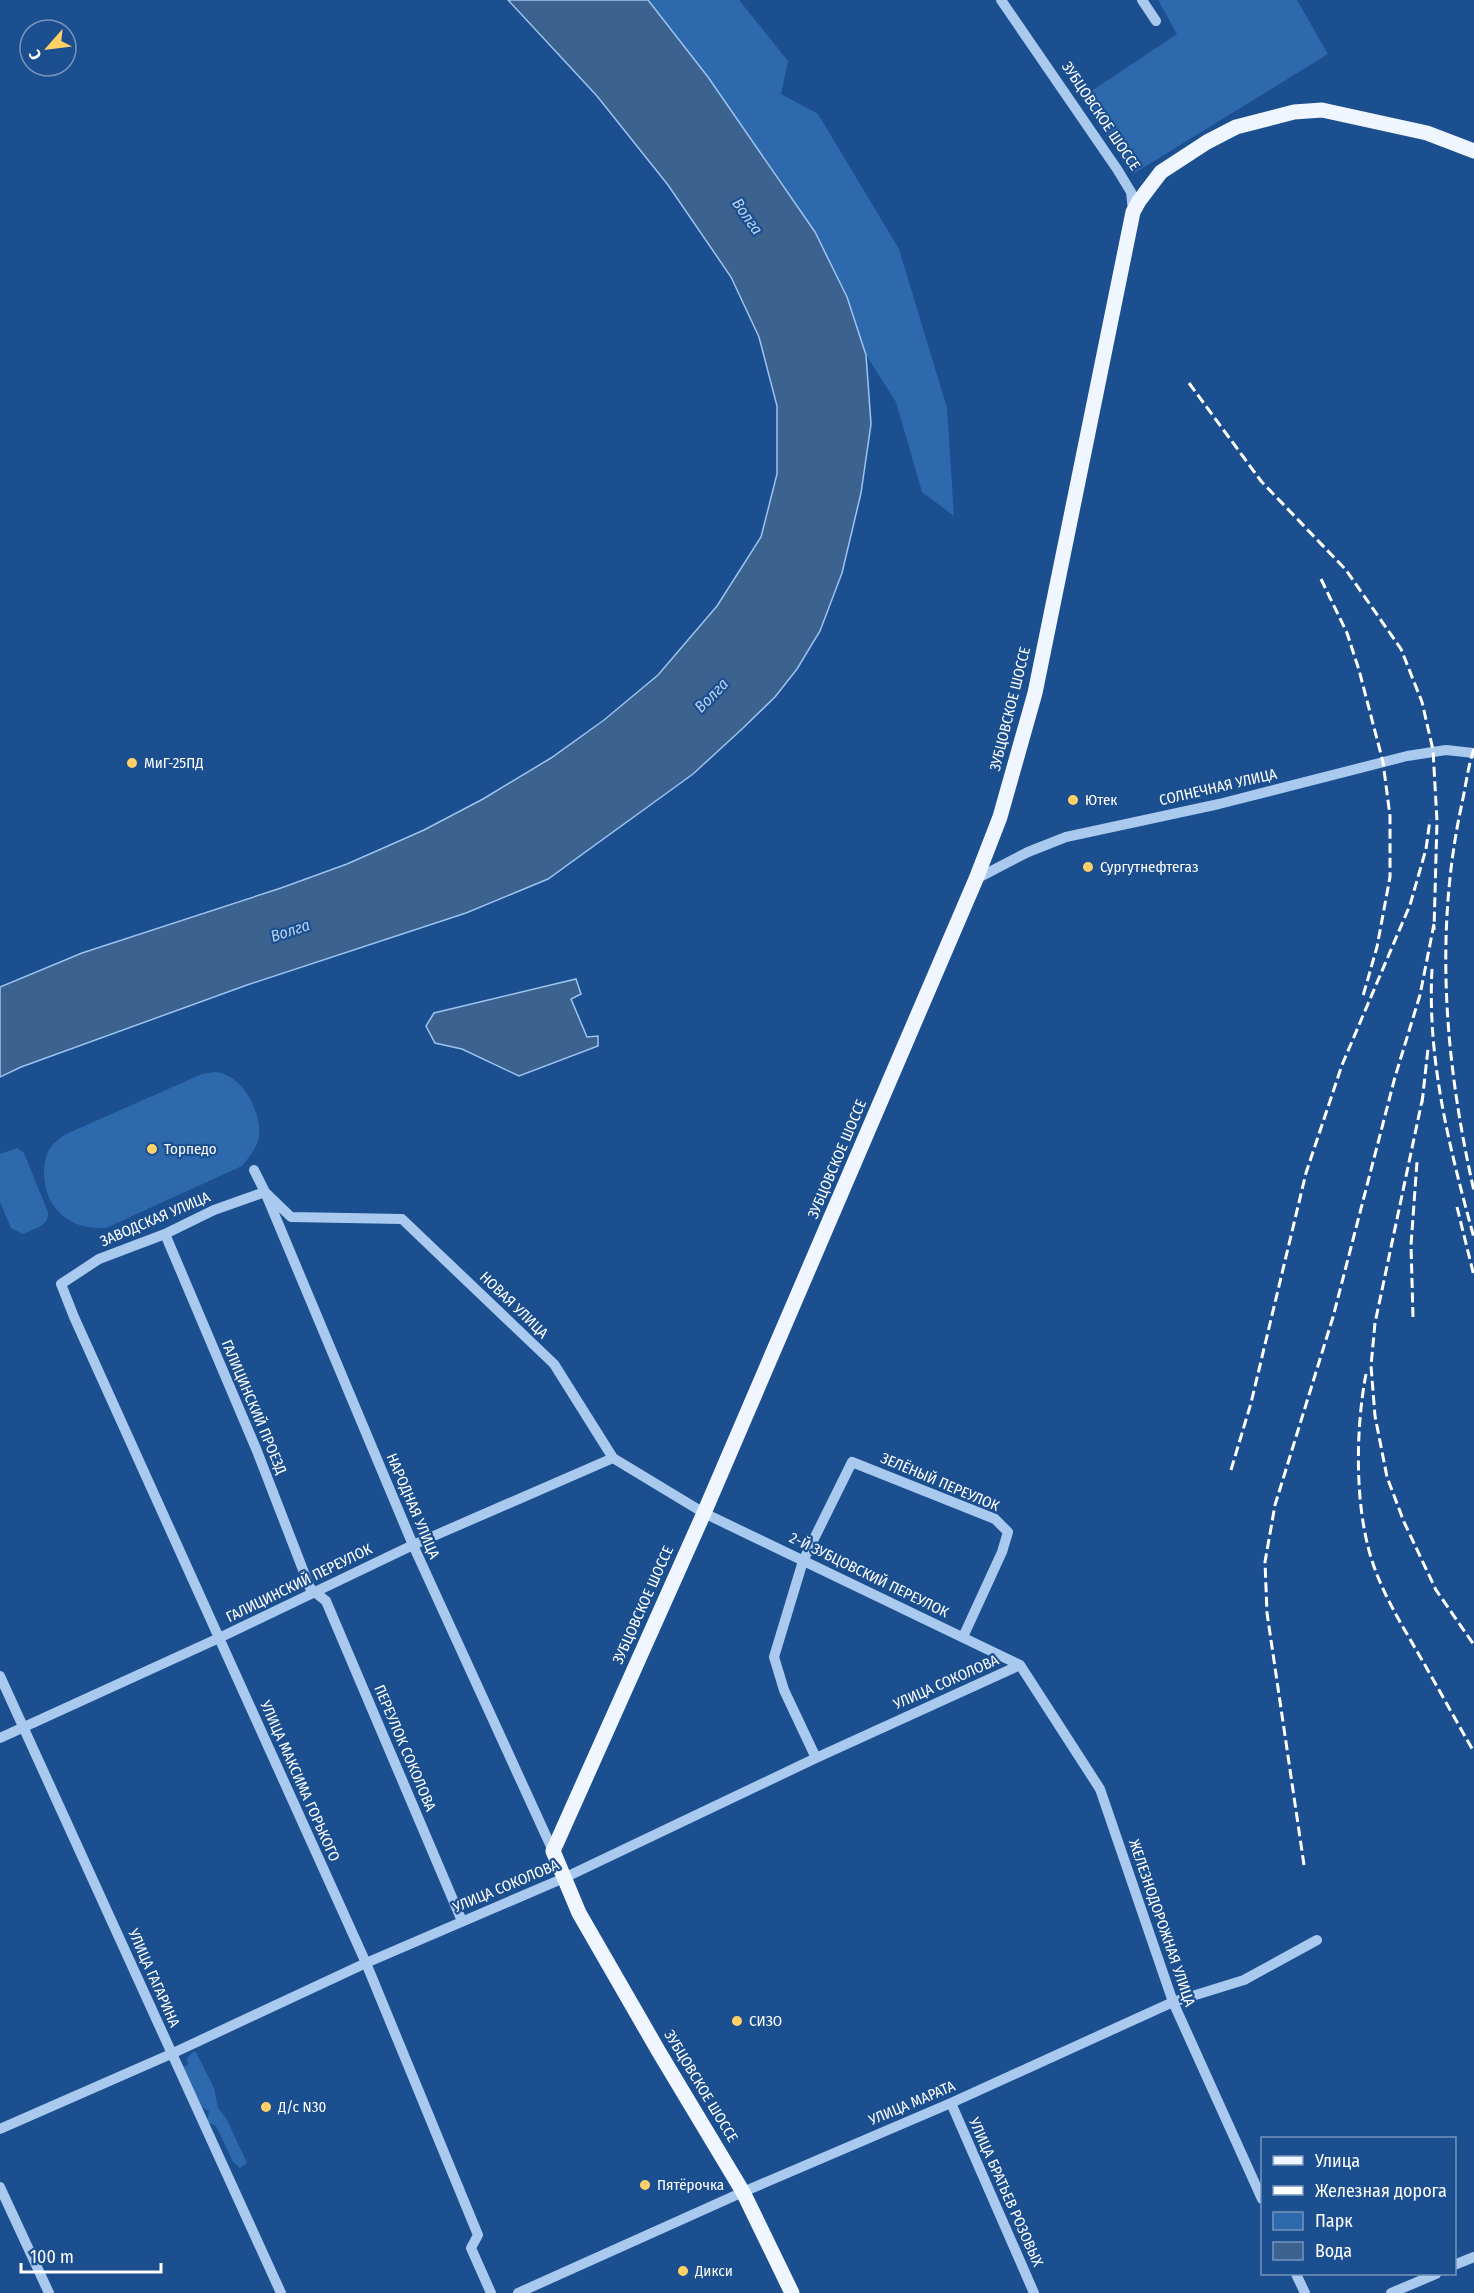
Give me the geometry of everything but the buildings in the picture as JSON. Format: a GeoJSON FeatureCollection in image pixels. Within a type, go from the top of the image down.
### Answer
{"type":"FeatureCollection","features":[{"type":"Feature","properties":{"kind":"main road"},"geometry":{"type":"LineString","coordinates":[[1133,212],[1161,172],[1207,142],[1236,127],[1294,112],[1322,110],[1427,133],[1474,151]]}},
{"type":"Feature","properties":{"kind":"main road","name":"ЗУБЦОВСКОЕ ШОССЕ"},"geometry":{"type":"LineString","coordinates":[[792,2293],[743,2192],[579,1913],[553,1851],[704,1513],[976,879],[1000,817],[1035,693],[1133,212]]}},
{"type":"Feature","properties":{"kind":"street","name":"ЗУБЦОВСКОЕ ШОССЕ"},"geometry":{"type":"LineString","coordinates":[[1000,0],[1124,180],[1131,192],[1133,212]]}},
{"type":"Feature","properties":{"kind":"street"},"geometry":{"type":"LineString","coordinates":[[1142,0],[1156,21]]}},
{"type":"Feature","properties":{"kind":"street","name":"СОЛНЕЧНАЯ УЛИЦА"},"geometry":{"type":"LineString","coordinates":[[976,879],[1028,852],[1066,837],[1219,804],[1407,756],[1446,750],[1474,753]]}},
{"type":"Feature","properties":{"kind":"street","name":"НАРОДНАЯ УЛИЦА"},"geometry":{"type":"LineString","coordinates":[[254,1170],[413,1545],[553,1851]]}},
{"type":"Feature","properties":{"kind":"street","name":"НОВАЯ УЛИЦА"},"geometry":{"type":"LineString","coordinates":[[265,1192],[291,1216],[402,1219],[554,1364],[613,1458],[704,1513]]}},
{"type":"Feature","properties":{"kind":"street","name":"ЗАВОДСКАЯ УЛИЦА"},"geometry":{"type":"LineString","coordinates":[[61,1284],[99,1258],[165,1234],[214,1210],[265,1192]]}},
{"type":"Feature","properties":{"kind":"street","name":"ГАЛИЦИНСКИЙ ПРОЕЗД"},"geometry":{"type":"LineString","coordinates":[[165,1234],[257,1451],[310,1588],[314,1591]]}},
{"type":"Feature","properties":{"kind":"street","name":"УЛИЦА МАКСИМА ГОРЬКОГО"},"geometry":{"type":"LineString","coordinates":[[61,1284],[366,1963],[477,2235],[471,2248],[491,2293]]}},
{"type":"Feature","properties":{"kind":"street","name":"ГАЛИЦИНСКИЙ ПЕРЕУЛОК"},"geometry":{"type":"LineString","coordinates":[[0,1738],[219,1638],[413,1545],[613,1458]]}},
{"type":"Feature","properties":{"kind":"street","name":"ЗЕЛЁНЫЙ ПЕРЕУЛОК"},"geometry":{"type":"LineString","coordinates":[[803,1561],[852,1461],[995,1519],[1008,1532],[1002,1552],[963,1638]]}},
{"type":"Feature","properties":{"kind":"street","name":"2-Й ЗУБЦОВСКИЙ ПЕРЕУЛОК"},"geometry":{"type":"LineString","coordinates":[[704,1513],[1020,1665]]}},
{"type":"Feature","properties":{"kind":"street"},"geometry":{"type":"LineString","coordinates":[[803,1561],[774,1657],[783,1690],[816,1758]]}},
{"type":"Feature","properties":{"kind":"street","name":"ПЕРЕУЛОК СОКОЛОВА"},"geometry":{"type":"LineString","coordinates":[[314,1591],[326,1601],[462,1921]]}},
{"type":"Feature","properties":{"kind":"street","name":"УЛИЦА СОКОЛОВА"},"geometry":{"type":"LineString","coordinates":[[0,2129],[171,2054],[366,1963],[564,1878],[816,1758],[1020,1665]]}},
{"type":"Feature","properties":{"kind":"street","name":"ЖЕЛЕЗНОДОРОЖНАЯ УЛИЦА"},"geometry":{"type":"LineString","coordinates":[[1020,1665],[1100,1789],[1173,2002],[1261,2195]]}},
{"type":"Feature","properties":{"kind":"street","name":"УЛИЦА ГАГАРИНА"},"geometry":{"type":"LineString","coordinates":[[0,1676],[281,2293]]}},
{"type":"Feature","properties":{"kind":"street","name":"УЛИЦА МАРАТА"},"geometry":{"type":"LineString","coordinates":[[518,2293],[743,2192],[951,2103],[1173,2002],[1244,1980],[1317,1940]]}},
{"type":"Feature","properties":{"kind":"street","name":"УЛИЦА БРАТЬЕВ РОЗОВЫХ"},"geometry":{"type":"LineString","coordinates":[[951,2103],[1034,2293]]}},
{"type":"Feature","properties":{"kind":"street"},"geometry":{"type":"LineString","coordinates":[[0,2187],[49,2293]]}},
{"type":"Feature","properties":{"kind":"street"},"geometry":{"type":"LineString","coordinates":[[1456,2265],[1474,2257]]}},
{"type":"Feature","properties":{"kind":"street"},"geometry":{"type":"LineString","coordinates":[[1296,2275],[1305,2293]]}},
{"type":"Feature","properties":{"kind":"street"},"geometry":{"type":"LineString","coordinates":[[1391,2293],[1434,2275]]}},
{"type":"Feature","properties":{"kind":"green space"},"geometry":{"type":"Polygon","coordinates":[[[648,0],[739,0],[788,61],[781,94],[818,114],[899,249],[947,408],[954,516],[922,492],[896,402],[866,355],[847,297],[815,232],[708,77],[648,0]]]}},
{"type":"Feature","properties":{"kind":"green space"},"geometry":{"type":"Polygon","coordinates":[[[1158,0],[1297,0],[1328,54],[1133,174],[1081,98],[1177,34],[1158,0]]]}},
{"type":"Feature","properties":{"kind":"green space","name":"Торпедо"},"geometry":{"type":"Polygon","coordinates":[[[215,1072],[234,1079],[242,1087],[254,1106],[257,1116],[258,1141],[242,1166],[106,1228],[82,1226],[63,1216],[55,1208],[46,1187],[45,1164],[50,1148],[64,1135],[202,1074],[215,1072]]]}},
{"type":"Feature","properties":{"kind":"green space"},"geometry":{"type":"Polygon","coordinates":[[[17,1148],[24,1153],[48,1212],[44,1224],[23,1234],[11,1228],[0,1202],[0,1154],[17,1148]]]}},
{"type":"Feature","properties":{"kind":"green space"},"geometry":{"type":"Polygon","coordinates":[[[196,2052],[214,2088],[218,2108],[226,2118],[247,2163],[240,2168],[233,2162],[216,2126],[207,2122],[209,2111],[202,2107],[182,2067],[188,2065],[187,2058],[196,2052]]]}},
{"type":"Feature","properties":{"kind":"water","name":"Волга"},"geometry":{"type":"Polygon","coordinates":[[[508,0],[648,0],[708,77],[815,232],[847,297],[866,355],[871,424],[861,493],[842,573],[820,631],[797,669],[775,697],[693,774],[548,879],[466,913],[247,985],[21,1067],[0,1077],[0,987],[82,953],[347,864],[424,830],[483,799],[551,758],[604,720],[658,675],[717,606],[761,537],[777,474],[777,406],[759,337],[731,277],[668,185],[597,96],[508,0]]]}},
{"type":"Feature","properties":{"kind":"water"},"geometry":{"type":"Polygon","coordinates":[[[576,979],[581,994],[571,999],[587,1037],[598,1036],[598,1046],[519,1076],[462,1049],[435,1043],[426,1026],[434,1013],[576,979]]]}},
{"type":"Feature","properties":{"kind":"railway"},"geometry":{"type":"LineString","coordinates":[[1189,383],[1261,481],[1346,570],[1401,649],[1422,702],[1433,750],[1437,821],[1434,930]]}},
{"type":"Feature","properties":{"kind":"railway"},"geometry":{"type":"LineString","coordinates":[[1321,579],[1347,633],[1359,670],[1383,762],[1390,816],[1390,877],[1377,947],[1363,996]]}},
{"type":"Feature","properties":{"kind":"railway"},"geometry":{"type":"LineString","coordinates":[[1474,749],[1453,851],[1446,949],[1450,1046],[1456,1095],[1474,1191]]}},
{"type":"Feature","properties":{"kind":"railway"},"geometry":{"type":"LineString","coordinates":[[1231,1470],[1251,1403],[1306,1173],[1342,1065],[1410,905],[1426,849],[1430,820]]}},
{"type":"Feature","properties":{"kind":"railway"},"geometry":{"type":"LineString","coordinates":[[1304,1865],[1267,1613],[1265,1562],[1275,1505],[1333,1317],[1395,1077],[1420,995],[1434,924]]}},
{"type":"Feature","properties":{"kind":"railway"},"geometry":{"type":"LineString","coordinates":[[1432,969],[1433,1037],[1442,1105],[1474,1238]]}},
{"type":"Feature","properties":{"kind":"railway"},"geometry":{"type":"LineString","coordinates":[[1422,1103],[1428,1049]]}},
{"type":"Feature","properties":{"kind":"railway"},"geometry":{"type":"LineString","coordinates":[[1423,1096],[1375,1323],[1371,1366],[1375,1416],[1387,1477],[1404,1522],[1436,1590],[1474,1645]]}},
{"type":"Feature","properties":{"kind":"railway"},"geometry":{"type":"LineString","coordinates":[[1413,1317],[1411,1245],[1417,1162]]}},
{"type":"Feature","properties":{"kind":"railway"},"geometry":{"type":"LineString","coordinates":[[1457,1207],[1474,1276]]}},
{"type":"Feature","properties":{"kind":"railway"},"geometry":{"type":"LineString","coordinates":[[1366,1374],[1360,1422],[1359,1474],[1360,1500],[1369,1550],[1390,1604],[1474,1752]]}},
{"type":"Feature","properties":{"kind":"place","name":"МиГ-25ПД"},"geometry":{"type":"Point","coordinates":[132,763]}},
{"type":"Feature","properties":{"kind":"place","name":"Ютек"},"geometry":{"type":"Point","coordinates":[1073,800]}},
{"type":"Feature","properties":{"kind":"place","name":"Сургутнефтегаз"},"geometry":{"type":"Point","coordinates":[1088,867]}},
{"type":"Feature","properties":{"kind":"place","name":"Торпедо"},"geometry":{"type":"Point","coordinates":[152,1149]}},
{"type":"Feature","properties":{"kind":"place","name":"СИЗО"},"geometry":{"type":"Point","coordinates":[737,2021]}},
{"type":"Feature","properties":{"kind":"place","name":"Д/с N30"},"geometry":{"type":"Point","coordinates":[266,2107]}},
{"type":"Feature","properties":{"kind":"place","name":"Пятёрочка"},"geometry":{"type":"Point","coordinates":[645,2185]}},
{"type":"Feature","properties":{"kind":"place","name":"Дикси"},"geometry":{"type":"Point","coordinates":[683,2271]}}]}
